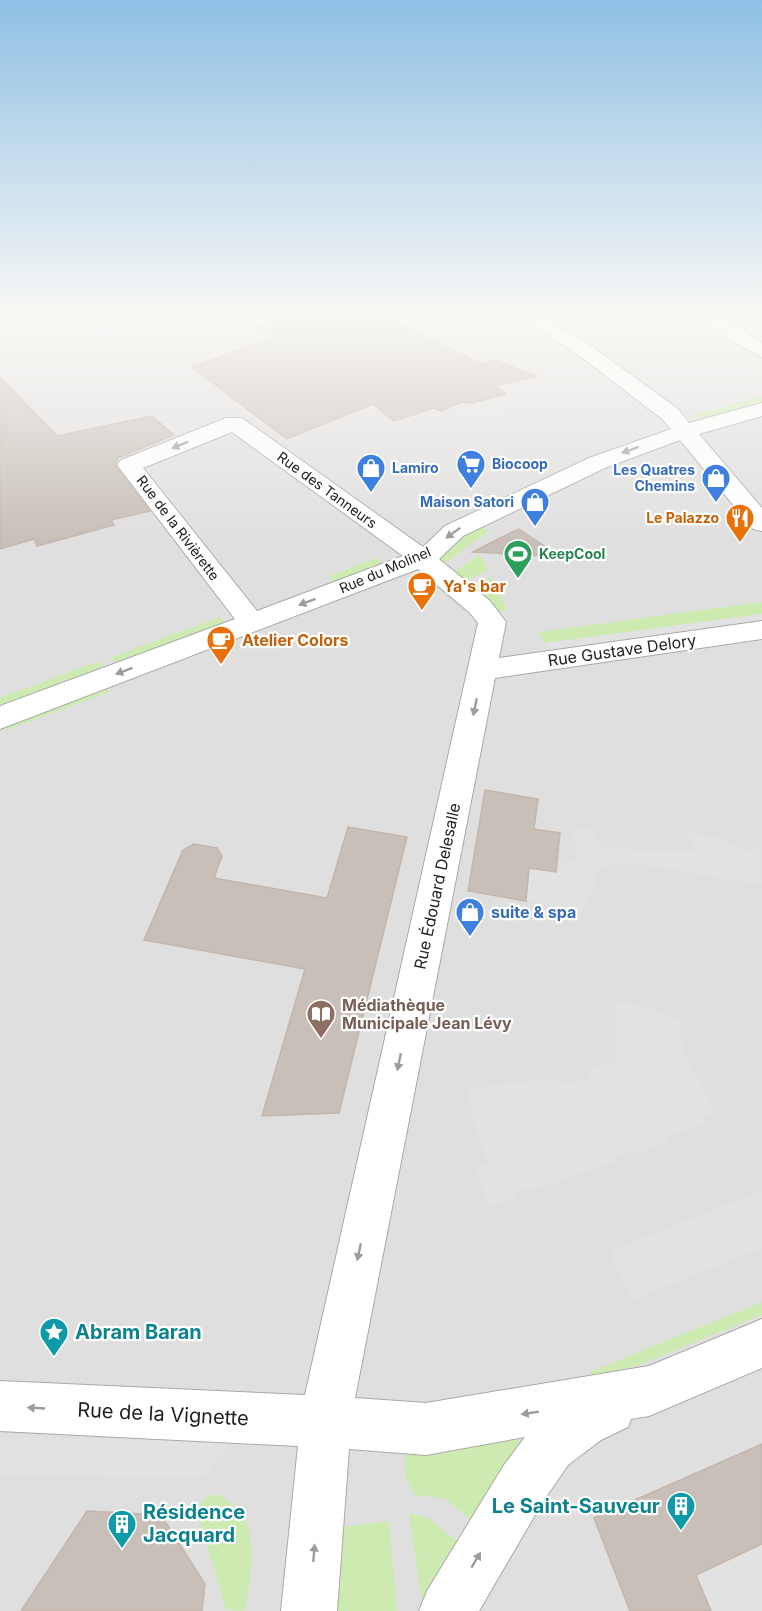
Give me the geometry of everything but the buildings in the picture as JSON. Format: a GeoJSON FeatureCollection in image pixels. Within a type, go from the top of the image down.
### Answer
{"type":"FeatureCollection","features":[{"type":"Feature","properties":{"kind":"street"},"geometry":{"type":"LineString","coordinates":[[641,392],[670,414],[762,524]]}},
{"type":"Feature","properties":{"kind":"street","name":"Rue du Molinel"},"geometry":{"type":"LineString","coordinates":[[0,718],[420,558],[436,549],[454,531],[597,463],[685,431],[762,409]]}},
{"type":"Feature","properties":{"kind":"street","name":"Rue des Tanneurs"},"geometry":{"type":"LineString","coordinates":[[234,423],[420,558]]}},
{"type":"Feature","properties":{"kind":"street","name":"Rue de la Rivièrette"},"geometry":{"type":"LineString","coordinates":[[234,423],[129,465],[252,623]]}},
{"type":"Feature","properties":{"kind":"street","name":"Rue Édouard Delesalle"},"geometry":{"type":"LineString","coordinates":[[309,1611],[326,1422],[337,1354],[492,629],[490,617],[479,604],[420,558]]}},
{"type":"Feature","properties":{"kind":"street","name":"Rue Gustave Delory"},"geometry":{"type":"LineString","coordinates":[[483,670],[762,630]]}},
{"type":"Feature","properties":{"kind":"street"},"geometry":{"type":"LineString","coordinates":[[447,1611],[523,1484],[550,1447],[583,1422],[762,1343]]}},
{"type":"Feature","properties":{"kind":"street","name":"Rue de la Vignette"},"geometry":{"type":"LineString","coordinates":[[0,1407],[326,1422],[426,1430],[649,1391]]}},
{"type":"Feature","properties":{"kind":"shaded area"},"geometry":{"type":"Polygon","coordinates":[[[0,392],[762,392],[762,1611],[0,1611],[0,392]]]}},
{"type":"Feature","properties":{"kind":"shaded area"},"geometry":{"type":"Polygon","coordinates":[[[762,614],[762,638],[555,668],[545,643],[762,614]]]}},
{"type":"Feature","properties":{"kind":"shaded area"},"geometry":{"type":"Polygon","coordinates":[[[590,828],[600,846],[639,850],[695,851],[688,832],[722,838],[743,851],[760,848],[762,885],[632,863],[608,864],[596,871],[595,890],[581,911],[525,901],[529,868],[556,872],[578,855],[572,831],[590,828]]]}},
{"type":"Feature","properties":{"kind":"shaded area"},"geometry":{"type":"Polygon","coordinates":[[[615,1001],[640,1005],[679,1020],[683,1051],[716,1113],[702,1118],[705,1123],[666,1137],[668,1142],[630,1156],[627,1152],[613,1157],[614,1162],[533,1191],[531,1187],[515,1192],[517,1197],[490,1207],[475,1167],[489,1162],[478,1135],[466,1090],[504,1083],[554,1080],[571,1083],[584,1080],[589,1076],[591,1069],[615,1061],[615,1001]]]}},
{"type":"Feature","properties":{"kind":"shaded area"},"geometry":{"type":"Polygon","coordinates":[[[762,1191],[762,1248],[632,1300],[610,1251],[762,1191]]]}},
{"type":"Feature","properties":{"kind":"shaded area"},"geometry":{"type":"Polygon","coordinates":[[[0,1438],[232,1440],[203,1477],[0,1476],[0,1438]]]}},
{"type":"Feature","properties":{"kind":"shaded area"},"geometry":{"type":"Polygon","coordinates":[[[762,1544],[762,1611],[711,1611],[696,1575],[762,1544]]]}},
{"type":"Feature","properties":{"kind":"green space"},"geometry":{"type":"Polygon","coordinates":[[[762,396],[762,403],[702,420],[695,415],[762,396]]]}},
{"type":"Feature","properties":{"kind":"green space"},"geometry":{"type":"Polygon","coordinates":[[[480,525],[489,531],[441,566],[438,558],[458,537],[480,525]]]}},
{"type":"Feature","properties":{"kind":"green space"},"geometry":{"type":"Polygon","coordinates":[[[480,555],[488,570],[463,582],[451,574],[480,555]]]}},
{"type":"Feature","properties":{"kind":"green space"},"geometry":{"type":"Polygon","coordinates":[[[377,558],[384,565],[336,583],[329,576],[377,558]]]}},
{"type":"Feature","properties":{"kind":"green space"},"geometry":{"type":"Polygon","coordinates":[[[491,577],[507,609],[500,611],[470,588],[491,577]]]}},
{"type":"Feature","properties":{"kind":"green space"},"geometry":{"type":"Polygon","coordinates":[[[762,602],[762,614],[545,643],[539,632],[762,602]]]}},
{"type":"Feature","properties":{"kind":"green space"},"geometry":{"type":"Polygon","coordinates":[[[220,617],[226,624],[116,664],[112,657],[220,617]]]}},
{"type":"Feature","properties":{"kind":"green space"},"geometry":{"type":"Polygon","coordinates":[[[99,661],[104,669],[0,709],[0,698],[99,661]]]}},
{"type":"Feature","properties":{"kind":"green space"},"geometry":{"type":"Polygon","coordinates":[[[106,687],[109,692],[7,730],[4,724],[106,687]]]}},
{"type":"Feature","properties":{"kind":"green space"},"geometry":{"type":"Polygon","coordinates":[[[762,1302],[762,1315],[594,1383],[590,1372],[762,1302]]]}},
{"type":"Feature","properties":{"kind":"green space"},"geometry":{"type":"Polygon","coordinates":[[[515,1436],[522,1446],[477,1526],[446,1499],[415,1495],[405,1475],[405,1445],[515,1436]]]}},
{"type":"Feature","properties":{"kind":"green space"},"geometry":{"type":"Polygon","coordinates":[[[209,1495],[219,1495],[229,1502],[241,1514],[248,1526],[251,1563],[244,1611],[226,1609],[198,1515],[201,1503],[209,1495]]]}},
{"type":"Feature","properties":{"kind":"green space"},"geometry":{"type":"Polygon","coordinates":[[[409,1513],[428,1518],[462,1545],[423,1610],[409,1513]]]}},
{"type":"Feature","properties":{"kind":"green space"},"geometry":{"type":"Polygon","coordinates":[[[389,1521],[397,1611],[334,1611],[342,1527],[389,1521]]]}},
{"type":"Feature","properties":{"kind":"place","name":"Biocoop"},"geometry":{"type":"Point","coordinates":[471,490]}},
{"type":"Feature","properties":{"kind":"place","name":"Lamiro"},"geometry":{"type":"Point","coordinates":[371,494]}},
{"type":"Feature","properties":{"kind":"place","name":"Les Quatres Chemins"},"geometry":{"type":"Point","coordinates":[716,504]}},
{"type":"Feature","properties":{"kind":"place","name":"Maison Satori"},"geometry":{"type":"Point","coordinates":[535,528]}},
{"type":"Feature","properties":{"kind":"place","name":"Le Palazzo"},"geometry":{"type":"Point","coordinates":[740,544]}},
{"type":"Feature","properties":{"kind":"place","name":"KeepCool"},"geometry":{"type":"Point","coordinates":[518,580]}},
{"type":"Feature","properties":{"kind":"place","name":"Ya's bar"},"geometry":{"type":"Point","coordinates":[422,612]}},
{"type":"Feature","properties":{"kind":"place","name":"Atelier Colors"},"geometry":{"type":"Point","coordinates":[221,666]}},
{"type":"Feature","properties":{"kind":"place","name":"suite & spa"},"geometry":{"type":"Point","coordinates":[470,938]}},
{"type":"Feature","properties":{"kind":"place","name":"Médiathèque Municipale Jean Lévy"},"geometry":{"type":"Point","coordinates":[321,1040]}},
{"type":"Feature","properties":{"kind":"place","name":"Abram Baran"},"geometry":{"type":"Point","coordinates":[54,1358]}},
{"type":"Feature","properties":{"kind":"place","name":"Le Saint-Sauveur"},"geometry":{"type":"Point","coordinates":[681,1532]}},
{"type":"Feature","properties":{"kind":"place","name":"Résidence Jacquard"},"geometry":{"type":"Point","coordinates":[122,1550]}}]}
